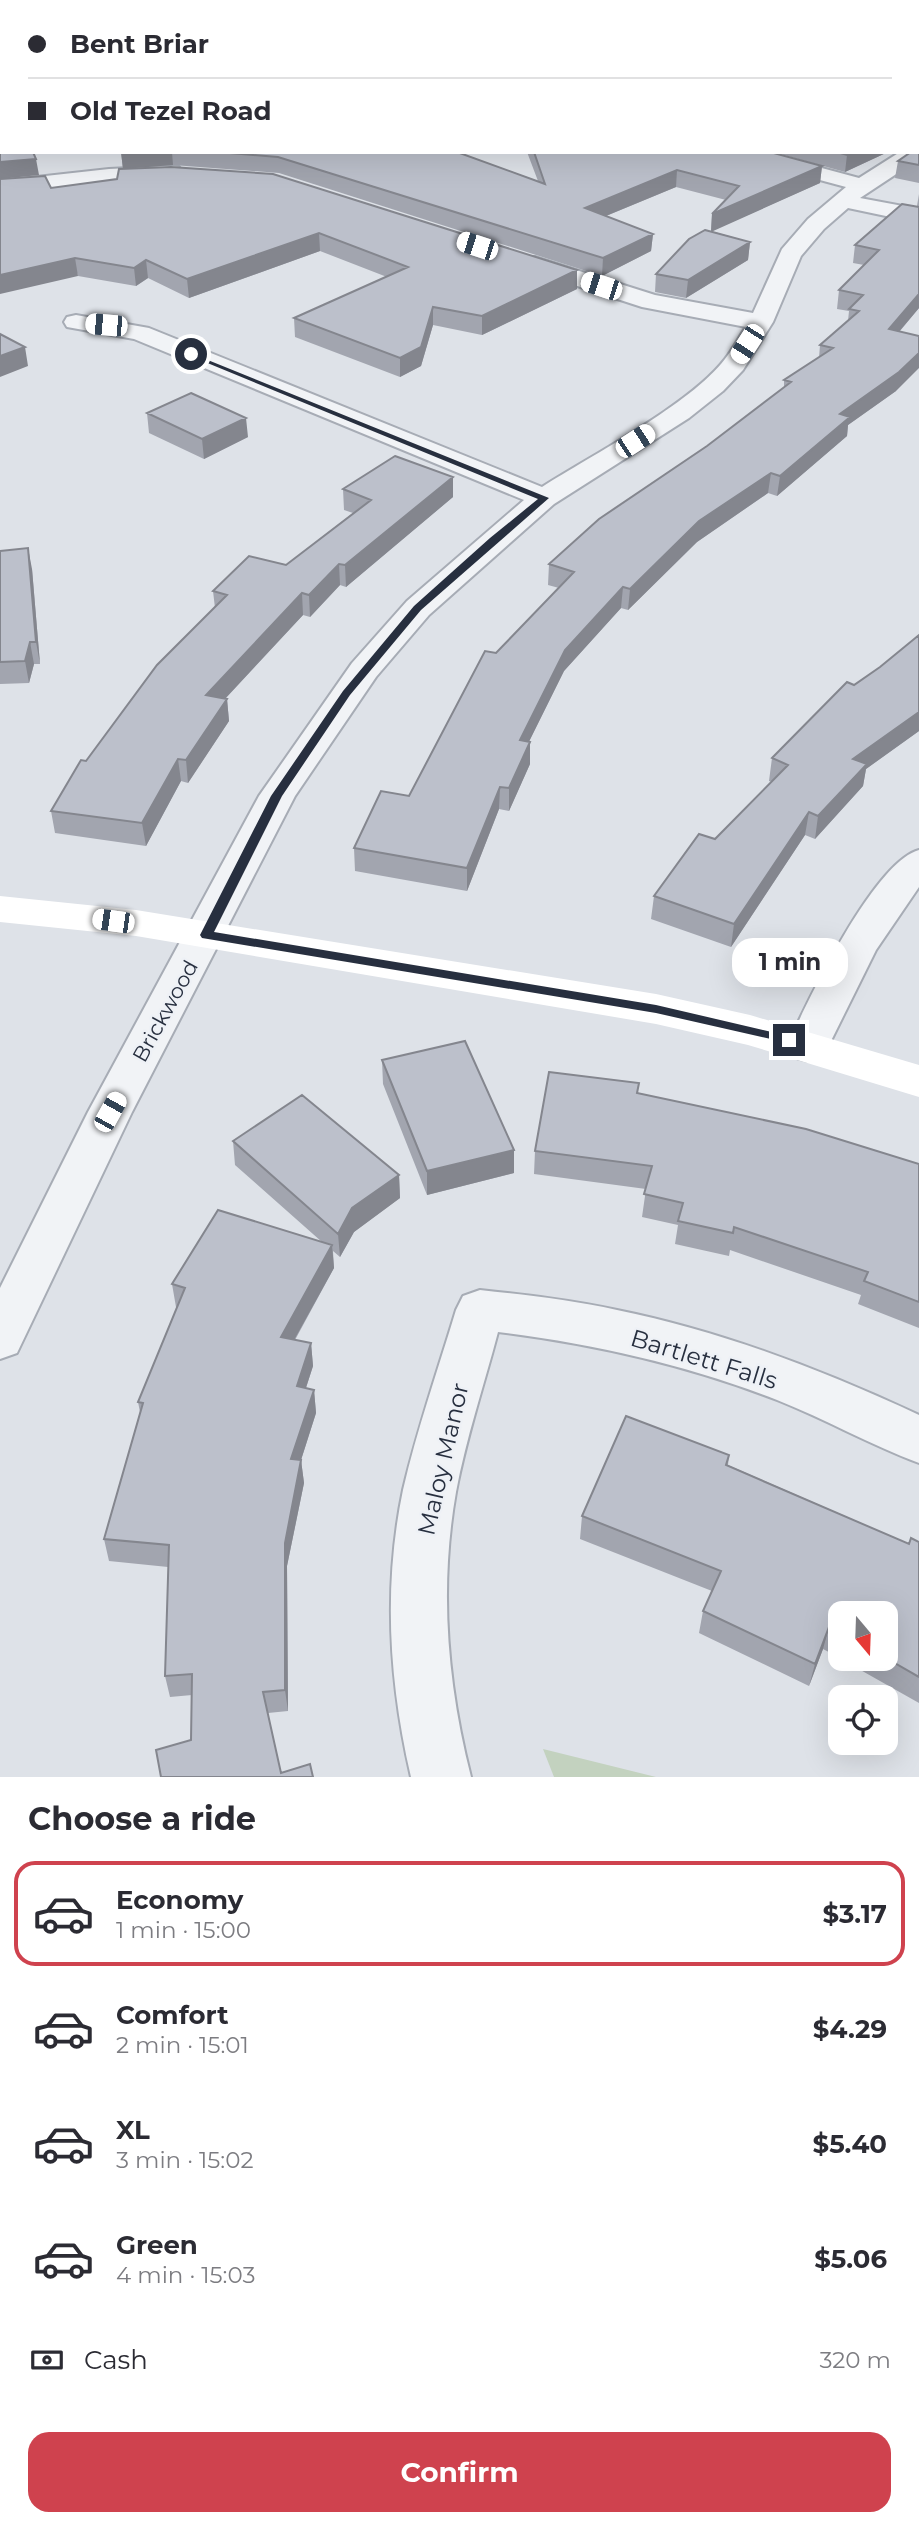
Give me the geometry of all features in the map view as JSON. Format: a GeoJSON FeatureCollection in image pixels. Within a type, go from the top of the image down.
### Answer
{"type":"FeatureCollection","features":[{"type":"Feature","properties":{"kind":"street"},"geometry":{"type":"LineString","coordinates":[[743,154],[919,216]]}},
{"type":"Feature","properties":{"kind":"street","name":"Brickwood"},"geometry":{"type":"LineString","coordinates":[[0,1338],[110,1112],[206,935],[276,796],[358,678],[418,608],[544,498],[680,412],[714,386],[734,365],[761,323],[790,254],[816,223],[853,193],[912,154]]}},
{"type":"Feature","properties":{"kind":"street"},"geometry":{"type":"LineString","coordinates":[[0,188],[71,170],[189,173]]}},
{"type":"Feature","properties":{"kind":"street"},"geometry":{"type":"LineString","coordinates":[[509,256],[651,302],[761,323]]}},
{"type":"Feature","properties":{"kind":"street"},"geometry":{"type":"LineString","coordinates":[[76,322],[140,333],[544,498]]}},
{"type":"Feature","properties":{"kind":"street"},"geometry":{"type":"LineString","coordinates":[[808,1046],[850,956],[895,889],[919,862]]}},
{"type":"Feature","properties":{"kind":"street"},"geometry":{"type":"LineString","coordinates":[[0,909],[90,917],[656,1009],[808,1046],[919,1081]]}},
{"type":"Feature","properties":{"kind":"street","name":"Bartlett Falls"},"geometry":{"type":"LineString","coordinates":[[480,1310],[578,1323],[730,1362],[888,1424],[919,1440]]}},
{"type":"Feature","properties":{"kind":"street","name":"Maloy Manor"},"geometry":{"type":"LineString","coordinates":[[440,1777],[427,1725],[422,1685],[418,1644],[419,1570],[430,1491],[480,1310]]}},
{"type":"Feature","properties":{"kind":"green space"},"geometry":{"type":"Polygon","coordinates":[[[543,1749],[656,1777],[554,1777],[543,1749]]]}},
{"type":"Feature","properties":{"kind":"building"},"geometry":{"type":"Polygon","coordinates":[[[0,154],[34,154],[36,159],[0,162],[0,154]]]}},
{"type":"Feature","properties":{"kind":"building"},"geometry":{"type":"Polygon","coordinates":[[[242,154],[462,154],[545,184],[535,154],[777,154],[822,166],[712,214],[739,186],[677,170],[585,208],[653,234],[603,258],[278,157],[242,154]]]}},
{"type":"Feature","properties":{"kind":"building"},"geometry":{"type":"Polygon","coordinates":[[[908,154],[919,154],[919,165],[898,161],[908,154]]]}},
{"type":"Feature","properties":{"kind":"building"},"geometry":{"type":"Polygon","coordinates":[[[171,167],[273,174],[577,270],[482,316],[433,307],[421,347],[400,358],[294,318],[408,267],[319,233],[187,279],[146,260],[134,268],[75,258],[0,275],[0,179],[45,176],[51,188],[117,179],[119,169],[171,167]]]}},
{"type":"Feature","properties":{"kind":"building"},"geometry":{"type":"Polygon","coordinates":[[[902,204],[919,207],[919,294],[889,329],[919,336],[919,353],[899,372],[840,414],[850,417],[780,476],[771,473],[699,521],[630,589],[623,587],[565,650],[520,740],[530,742],[509,788],[500,787],[467,868],[354,848],[381,791],[409,796],[485,651],[496,653],[574,572],[549,564],[599,519],[707,446],[791,382],[784,380],[833,348],[820,345],[859,311],[849,309],[863,295],[839,290],[879,250],[855,245],[902,204]]]}},
{"type":"Feature","properties":{"kind":"building"},"geometry":{"type":"Polygon","coordinates":[[[705,230],[750,242],[688,280],[656,274],[689,239],[705,230]]]}},
{"type":"Feature","properties":{"kind":"building"},"geometry":{"type":"Polygon","coordinates":[[[0,334],[25,347],[0,356],[0,334]]]}},
{"type":"Feature","properties":{"kind":"building"},"geometry":{"type":"Polygon","coordinates":[[[191,393],[246,418],[202,439],[147,413],[191,393]]]}},
{"type":"Feature","properties":{"kind":"building"},"geometry":{"type":"Polygon","coordinates":[[[395,456],[453,477],[345,565],[339,564],[309,595],[302,593],[206,695],[227,699],[186,760],[178,759],[142,823],[51,811],[81,760],[86,761],[157,665],[227,595],[213,591],[249,556],[286,565],[371,500],[343,489],[395,456]]]}},
{"type":"Feature","properties":{"kind":"building"},"geometry":{"type":"Polygon","coordinates":[[[28,548],[36,642],[30,642],[25,661],[0,662],[0,551],[28,548]]]}},
{"type":"Feature","properties":{"kind":"building"},"geometry":{"type":"Polygon","coordinates":[[[919,635],[919,712],[853,759],[867,764],[818,816],[809,812],[734,924],[654,896],[699,834],[715,839],[788,765],[772,758],[847,682],[854,685],[919,635]]]}},
{"type":"Feature","properties":{"kind":"building"},"geometry":{"type":"Polygon","coordinates":[[[465,1041],[514,1150],[427,1171],[382,1060],[465,1041]]]}},
{"type":"Feature","properties":{"kind":"building"},"geometry":{"type":"Polygon","coordinates":[[[549,1072],[639,1083],[637,1093],[806,1129],[919,1164],[919,1302],[864,1281],[868,1272],[734,1227],[733,1233],[678,1221],[683,1203],[644,1194],[652,1166],[535,1151],[549,1072]]]}},
{"type":"Feature","properties":{"kind":"building"},"geometry":{"type":"Polygon","coordinates":[[[302,1095],[399,1175],[352,1208],[338,1234],[233,1141],[302,1095]]]}},
{"type":"Feature","properties":{"kind":"building"},"geometry":{"type":"Polygon","coordinates":[[[218,1210],[332,1245],[281,1337],[311,1343],[297,1386],[314,1390],[291,1459],[301,1460],[285,1543],[285,1690],[263,1692],[281,1773],[310,1764],[313,1777],[161,1777],[156,1750],[191,1740],[192,1674],[165,1676],[169,1545],[104,1539],[143,1403],[138,1402],[185,1288],[172,1284],[218,1210]]]}},
{"type":"Feature","properties":{"kind":"building"},"geometry":{"type":"Polygon","coordinates":[[[626,1416],[729,1455],[726,1465],[909,1544],[911,1538],[919,1542],[919,1677],[898,1665],[898,1601],[828,1601],[828,1630],[815,1664],[703,1611],[721,1571],[582,1516],[626,1416]]]}},
{"type":"Feature","properties":{"kind":"route"},"geometry":{"type":"LineString","coordinates":[[191,354],[544,498],[418,608],[346,693],[276,796],[206,935],[656,1009],[789,1040]]}}]}
